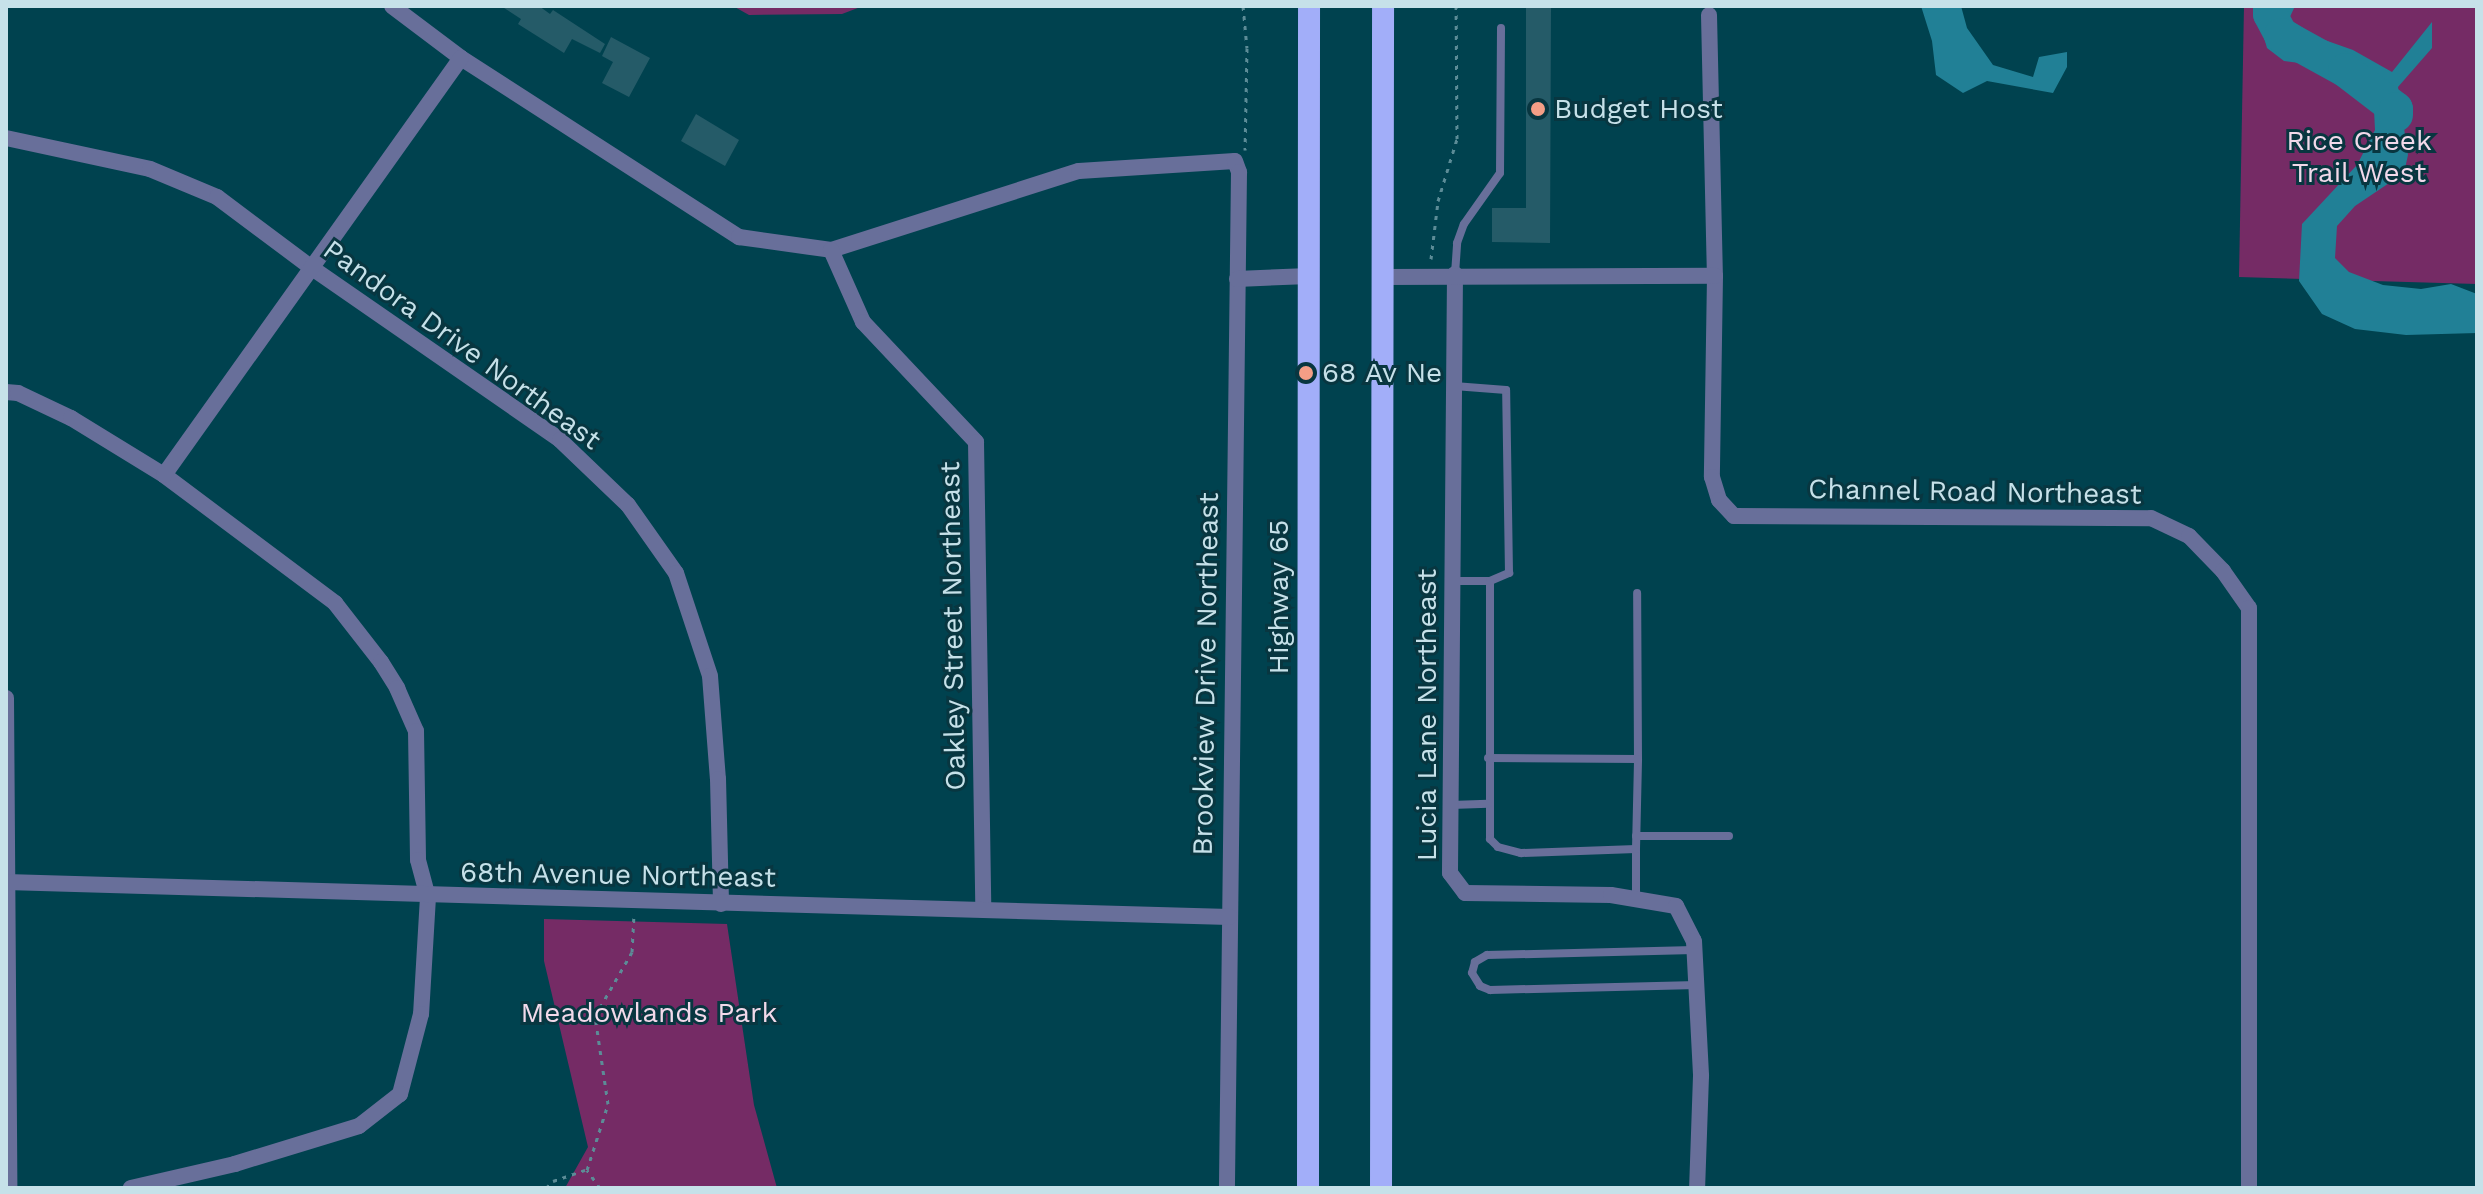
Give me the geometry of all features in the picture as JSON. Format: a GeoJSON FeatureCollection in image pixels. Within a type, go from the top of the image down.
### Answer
{"type":"FeatureCollection","features":[{"type":"Feature","properties":{"kind":"highway","name":"Highway 65"},"geometry":{"type":"LineString","coordinates":[[1308,1188],[1309,6]]}},
{"type":"Feature","properties":{"kind":"highway"},"geometry":{"type":"LineString","coordinates":[[1381,1188],[1383,6]]}},
{"type":"Feature","properties":{"kind":"street"},"geometry":{"type":"LineString","coordinates":[[392,6],[461,58],[739,237],[831,250],[1079,171],[1235,161]]}},
{"type":"Feature","properties":{"kind":"street","name":"Channel Road Northeast"},"geometry":{"type":"LineString","coordinates":[[1709,15],[1715,276],[1712,477],[1719,500],[1734,516],[2151,518],[2189,536],[2223,571],[2249,608],[2249,1188]]}},
{"type":"Feature","properties":{"kind":"street"},"geometry":{"type":"LineString","coordinates":[[164,475],[461,58]]}},
{"type":"Feature","properties":{"kind":"street","name":"Pandora Drive Northeast"},"geometry":{"type":"LineString","coordinates":[[6,138],[150,169],[217,197],[312,268],[560,440],[628,505],[676,573],[710,676],[718,779],[721,904]]}},
{"type":"Feature","properties":{"kind":"street","name":"Brookview Drive Northeast"},"geometry":{"type":"LineString","coordinates":[[1227,1188],[1239,172],[1235,161]]}},
{"type":"Feature","properties":{"kind":"street","name":"Oakley Street Northeast"},"geometry":{"type":"LineString","coordinates":[[831,250],[863,322],[976,442],[983,908]]}},
{"type":"Feature","properties":{"kind":"street"},"geometry":{"type":"LineString","coordinates":[[1383,277],[1455,274],[1715,276]]}},
{"type":"Feature","properties":{"kind":"street","name":"Lucia Lane Northeast"},"geometry":{"type":"LineString","coordinates":[[1455,274],[1450,873],[1465,893],[1636,897],[1676,906],[1694,941],[1695,950],[1701,1076],[1697,1188]]}},
{"type":"Feature","properties":{"kind":"street"},"geometry":{"type":"LineString","coordinates":[[1237,279],[1309,276]]}},
{"type":"Feature","properties":{"kind":"street"},"geometry":{"type":"LineString","coordinates":[[6,392],[18,393],[71,418],[164,475],[335,603],[381,662],[397,688],[416,731],[418,860],[428,897],[421,1014],[400,1094],[359,1126],[235,1164],[131,1188]]}},
{"type":"Feature","properties":{"kind":"street"},"geometry":{"type":"LineString","coordinates":[[6,698],[9,1188]]}},
{"type":"Feature","properties":{"kind":"street","name":"68th Avenue Northeast"},"geometry":{"type":"LineString","coordinates":[[7,882],[428,897],[983,908],[1229,917]]}},
{"type":"Feature","properties":{"kind":"lane"},"geometry":{"type":"LineString","coordinates":[[1455,274],[1457,243],[1464,224],[1500,173],[1501,28]]}},
{"type":"Feature","properties":{"kind":"lane"},"geometry":{"type":"LineString","coordinates":[[1453,581],[1490,581],[1509,573],[1506,390],[1454,386]]}},
{"type":"Feature","properties":{"kind":"lane"},"geometry":{"type":"LineString","coordinates":[[1490,581],[1490,839],[1498,847],[1521,853],[1636,849]]}},
{"type":"Feature","properties":{"kind":"lane"},"geometry":{"type":"LineString","coordinates":[[1636,897],[1637,593]]}},
{"type":"Feature","properties":{"kind":"lane"},"geometry":{"type":"LineString","coordinates":[[1488,758],[1638,759]]}},
{"type":"Feature","properties":{"kind":"lane"},"geometry":{"type":"LineString","coordinates":[[1451,805],[1488,804]]}},
{"type":"Feature","properties":{"kind":"lane"},"geometry":{"type":"LineString","coordinates":[[1636,836],[1729,836]]}},
{"type":"Feature","properties":{"kind":"lane"},"geometry":{"type":"LineString","coordinates":[[1695,950],[1487,955],[1475,962],[1472,973],[1480,986],[1490,990],[1697,985]]}},
{"type":"Feature","properties":{"kind":"path"},"geometry":{"type":"LineString","coordinates":[[1235,161],[1247,141],[1243,6]]}},
{"type":"Feature","properties":{"kind":"path"},"geometry":{"type":"LineString","coordinates":[[1432,275],[1431,249],[1438,201],[1457,139],[1456,6]]}},
{"type":"Feature","properties":{"kind":"path"},"geometry":{"type":"LineString","coordinates":[[587,1170],[608,1104],[595,1016],[632,952],[635,902]]}},
{"type":"Feature","properties":{"kind":"path"},"geometry":{"type":"LineString","coordinates":[[546,1188],[553,1181],[587,1170]]}},
{"type":"Feature","properties":{"kind":"path"},"geometry":{"type":"LineString","coordinates":[[587,1170],[600,1188]]}},
{"type":"Feature","properties":{"kind":"green space"},"geometry":{"type":"Polygon","coordinates":[[[733,6],[863,6],[842,14],[749,15],[733,6]]]}},
{"type":"Feature","properties":{"kind":"green space","name":"Rice Creek Trail West"},"geometry":{"type":"Polygon","coordinates":[[[2244,6],[2477,6],[2477,284],[2239,277],[2244,6]]]}},
{"type":"Feature","properties":{"kind":"green space","name":"Meadowlands Park"},"geometry":{"type":"Polygon","coordinates":[[[544,919],[727,924],[754,1105],[777,1188],[565,1188],[588,1147],[544,961],[544,919]]]}},
{"type":"Feature","properties":{"kind":"water"},"geometry":{"type":"Polygon","coordinates":[[[1921,6],[1961,6],[1967,28],[1993,65],[2033,77],[2039,57],[2067,52],[2067,67],[2053,93],[1987,81],[1963,93],[1936,75],[1932,41],[1921,6]]]}},
{"type":"Feature","properties":{"kind":"water"},"geometry":{"type":"Polygon","coordinates":[[[2255,6],[2295,6],[2289,19],[2319,38],[2353,50],[2392,72],[2432,22],[2432,48],[2398,87],[2408,155],[2404,173],[2355,206],[2337,226],[2335,258],[2349,272],[2383,285],[2421,289],[2451,284],[2477,294],[2477,333],[2406,335],[2355,329],[2322,314],[2299,281],[2302,224],[2357,165],[2375,130],[2374,110],[2369,90],[2353,77],[2330,67],[2284,61],[2267,48],[2255,6]]]}},
{"type":"Feature","properties":{"kind":"building"},"geometry":{"type":"Polygon","coordinates":[[[501,6],[539,6],[550,14],[553,10],[605,44],[600,53],[572,39],[564,53],[518,24],[521,19],[501,6]]]}},
{"type":"Feature","properties":{"kind":"building","name":"Budget Host"},"geometry":{"type":"Polygon","coordinates":[[[1526,6],[1551,6],[1550,243],[1492,242],[1492,208],[1526,208],[1526,6]]]}},
{"type":"Feature","properties":{"kind":"building"},"geometry":{"type":"Polygon","coordinates":[[[611,37],[650,58],[629,97],[602,83],[613,62],[602,56],[611,37]]]}},
{"type":"Feature","properties":{"kind":"building"},"geometry":{"type":"Polygon","coordinates":[[[696,114],[739,140],[725,166],[681,141],[696,114]]]}},
{"type":"Feature","properties":{"kind":"waterway"},"geometry":{"type":"LineString","coordinates":[[2270,6],[2270,14],[2281,35],[2345,70],[2396,109],[2396,115]]}},
{"type":"Feature","properties":{"kind":"place","name":"Budget Host"},"geometry":{"type":"Point","coordinates":[1538,109]}},
{"type":"Feature","properties":{"kind":"place","name":"68 Av Ne"},"geometry":{"type":"Point","coordinates":[1306,373]}}]}
